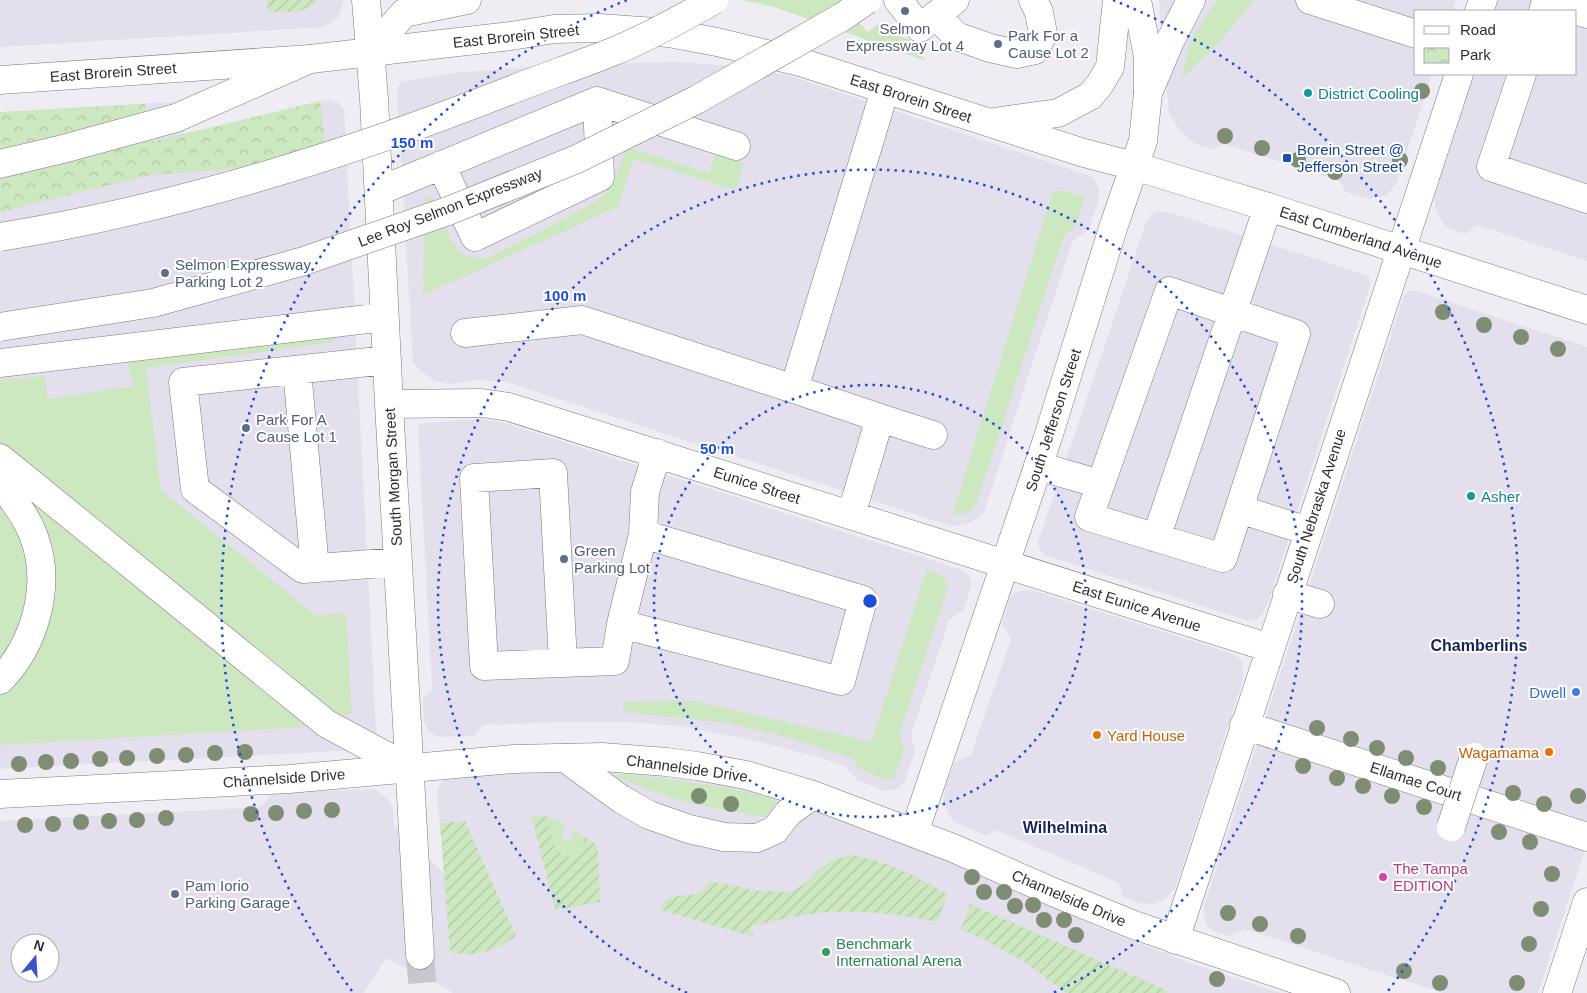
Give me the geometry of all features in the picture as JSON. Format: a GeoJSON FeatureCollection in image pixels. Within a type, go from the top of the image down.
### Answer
{"type":"FeatureCollection","features":[{"type":"Feature","properties":{"kind":"main road","name":"South Morgan Street"},"geometry":{"type":"LineString","coordinates":[[366,0],[371,51],[379,191],[384,317],[420,955]]}},
{"type":"Feature","properties":{"kind":"main road"},"geometry":{"type":"LineString","coordinates":[[371,51],[404,13],[467,0]]}},
{"type":"Feature","properties":{"kind":"main road"},"geometry":{"type":"LineString","coordinates":[[0,237],[115,215],[218,190],[413,128],[614,51],[688,15],[714,0]]}},
{"type":"Feature","properties":{"kind":"main road","name":"Lee Roy Selmon Expressway"},"geometry":{"type":"LineString","coordinates":[[0,327],[153,303],[304,261],[448,211],[577,159],[696,100],[842,17],[867,0]]}},
{"type":"Feature","properties":{"kind":"main road"},"geometry":{"type":"LineString","coordinates":[[898,0],[920,28],[946,8],[956,36],[990,48],[1016,54],[1035,50],[1043,34],[1033,0]]}},
{"type":"Feature","properties":{"kind":"main road"},"geometry":{"type":"LineString","coordinates":[[988,123],[1058,113],[1090,96],[1110,68],[1117,0]]}},
{"type":"Feature","properties":{"kind":"main road","name":"South Jefferson Street"},"geometry":{"type":"LineString","coordinates":[[914,833],[1038,466],[1143,141],[1148,93],[1148,57],[1137,0]]}},
{"type":"Feature","properties":{"kind":"main road"},"geometry":{"type":"LineString","coordinates":[[1148,93],[1170,41],[1191,0]]}},
{"type":"Feature","properties":{"kind":"main road"},"geometry":{"type":"LineString","coordinates":[[1310,0],[1414,33]]}},
{"type":"Feature","properties":{"kind":"main road"},"geometry":{"type":"LineString","coordinates":[[1543,10],[1546,0],[1575,10]]}},
{"type":"Feature","properties":{"kind":"main road","name":"East Brorein Street"},"geometry":{"type":"LineString","coordinates":[[0,80],[310,59],[510,36],[554,29],[599,28],[669,33],[717,42],[800,62],[1084,153],[1134,166]]}},
{"type":"Feature","properties":{"kind":"main road"},"geometry":{"type":"LineString","coordinates":[[0,164],[63,150],[176,118],[310,59]]}},
{"type":"Feature","properties":{"kind":"main road","name":"South Nebraska Avenue"},"geometry":{"type":"LineString","coordinates":[[1175,940],[1459,75]]}},
{"type":"Feature","properties":{"kind":"main road"},"geometry":{"type":"LineString","coordinates":[[1522,75],[1491,167],[1587,199]]}},
{"type":"Feature","properties":{"kind":"main road"},"geometry":{"type":"LineString","coordinates":[[794,389],[885,90]]}},
{"type":"Feature","properties":{"kind":"main road"},"geometry":{"type":"LineString","coordinates":[[379,191],[597,101],[736,146]]}},
{"type":"Feature","properties":{"kind":"main road"},"geometry":{"type":"LineString","coordinates":[[440,165],[475,237],[600,177],[597,101]]}},
{"type":"Feature","properties":{"kind":"main road","name":"East Cumberland Avenue"},"geometry":{"type":"LineString","coordinates":[[1134,166],[1268,207],[1587,310]]}},
{"type":"Feature","properties":{"kind":"main road"},"geometry":{"type":"LineString","coordinates":[[1156,538],[1268,207]]}},
{"type":"Feature","properties":{"kind":"main road"},"geometry":{"type":"LineString","coordinates":[[1169,292],[1296,334],[1223,558],[1089,517],[1100,484],[1169,292]]}},
{"type":"Feature","properties":{"kind":"main road"},"geometry":{"type":"LineString","coordinates":[[0,363],[384,317]]}},
{"type":"Feature","properties":{"kind":"main road"},"geometry":{"type":"LineString","coordinates":[[465,333],[582,320],[933,435]]}},
{"type":"Feature","properties":{"kind":"main road"},"geometry":{"type":"LineString","coordinates":[[387,360],[183,382],[195,489],[303,569],[398,562]]}},
{"type":"Feature","properties":{"kind":"main road"},"geometry":{"type":"LineString","coordinates":[[297,370],[314,568]]}},
{"type":"Feature","properties":{"kind":"main road","name":"Eunice Street"},"geometry":{"type":"LineString","coordinates":[[389,404],[482,403],[509,407],[1005,564]]}},
{"type":"Feature","properties":{"kind":"main road"},"geometry":{"type":"LineString","coordinates":[[851,515],[880,418]]}},
{"type":"Feature","properties":{"kind":"main road"},"geometry":{"type":"LineString","coordinates":[[563,662],[553,473],[474,478],[484,666],[615,661],[621,624],[643,534],[645,492],[657,453]]}},
{"type":"Feature","properties":{"kind":"main road"},"geometry":{"type":"LineString","coordinates":[[0,458],[321,719],[409,768]]}},
{"type":"Feature","properties":{"kind":"main road"},"geometry":{"type":"LineString","coordinates":[[1038,466],[1100,484]]}},
{"type":"Feature","properties":{"kind":"main road"},"geometry":{"type":"LineString","coordinates":[[0,482],[16,505],[34,537],[41,572],[40,592],[33,628],[16,660],[0,680]]}},
{"type":"Feature","properties":{"kind":"main road"},"geometry":{"type":"LineString","coordinates":[[1239,508],[1308,531]]}},
{"type":"Feature","properties":{"kind":"main road"},"geometry":{"type":"LineString","coordinates":[[621,624],[841,681],[863,600],[643,534]]}},
{"type":"Feature","properties":{"kind":"main road","name":"East Eunice Avenue"},"geometry":{"type":"LineString","coordinates":[[1005,564],[1270,648]]}},
{"type":"Feature","properties":{"kind":"main road"},"geometry":{"type":"LineString","coordinates":[[1287,594],[1320,604]]}},
{"type":"Feature","properties":{"kind":"main road","name":"Ellamae Court"},"geometry":{"type":"LineString","coordinates":[[1244,725],[1587,837]]}},
{"type":"Feature","properties":{"kind":"main road"},"geometry":{"type":"LineString","coordinates":[[1451,827],[1474,757]]}},
{"type":"Feature","properties":{"kind":"main road"},"geometry":{"type":"LineString","coordinates":[[565,758],[621,800],[649,815],[689,829],[724,836],[757,838],[775,830],[788,813],[813,794]]}},
{"type":"Feature","properties":{"kind":"main road","name":"Channelside Drive"},"geometry":{"type":"LineString","coordinates":[[0,794],[289,779],[476,762],[565,758],[631,759],[697,766],[746,775],[813,794],[914,833],[1053,892],[1175,940],[1336,993]]}},
{"type":"Feature","properties":{"kind":"main road"},"geometry":{"type":"LineString","coordinates":[[1557,993],[1587,902]]}},
{"type":"Feature","properties":{"kind":"shaded area"},"geometry":{"type":"Polygon","coordinates":[[[0,0],[344,0],[339,17],[324,27],[0,47],[0,0]]]}},
{"type":"Feature","properties":{"kind":"shaded area"},"geometry":{"type":"Polygon","coordinates":[[[1159,0],[1456,0],[1453,10],[1414,10],[1414,75],[1432,75],[1397,182],[1387,195],[1368,199],[1346,192],[1340,181],[1224,144],[1212,149],[1196,144],[1180,131],[1169,113],[1159,0]]]}},
{"type":"Feature","properties":{"kind":"shaded area"},"geometry":{"type":"Polygon","coordinates":[[[1498,0],[1587,0],[1587,261],[1477,225],[1465,234],[1449,229],[1443,223],[1436,210],[1434,198],[1474,75],[1577,75],[1577,10],[1494,10],[1498,0]]]}},
{"type":"Feature","properties":{"kind":"shaded area"},"geometry":{"type":"Polygon","coordinates":[[[679,62],[731,66],[787,75],[1093,177],[1099,190],[1098,201],[1089,229],[1072,242],[984,512],[972,522],[959,526],[948,525],[506,382],[476,380],[451,384],[434,381],[413,362],[397,89],[401,82],[452,73],[555,65],[679,62]]]}},
{"type":"Feature","properties":{"kind":"shaded area"},"geometry":{"type":"Polygon","coordinates":[[[331,100],[338,102],[344,110],[377,749],[0,769],[0,112],[172,102],[185,134],[320,101],[331,100]]]}},
{"type":"Feature","properties":{"kind":"shaded area"},"geometry":{"type":"Polygon","coordinates":[[[1168,212],[1363,274],[1369,277],[1371,282],[1268,603],[1262,615],[1256,620],[1248,621],[1045,555],[1039,549],[1038,542],[1147,220],[1152,214],[1168,212]]]}},
{"type":"Feature","properties":{"kind":"shaded area"},"geometry":{"type":"Polygon","coordinates":[[[1408,291],[1416,291],[1587,347],[1587,844],[1538,993],[1443,993],[1245,929],[1230,936],[1215,932],[1207,926],[1204,916],[1204,906],[1404,296],[1408,291]]]}},
{"type":"Feature","properties":{"kind":"shaded area"},"geometry":{"type":"Polygon","coordinates":[[[482,419],[505,423],[962,570],[969,576],[972,583],[963,610],[949,620],[911,735],[915,751],[904,783],[895,790],[884,791],[857,780],[845,766],[811,755],[752,740],[681,726],[630,722],[483,725],[474,736],[444,737],[436,736],[428,730],[424,722],[423,698],[431,691],[432,685],[418,427],[426,423],[482,419]]]}},
{"type":"Feature","properties":{"kind":"shaded area","name":"Yard House"},"geometry":{"type":"Polygon","coordinates":[[[1024,590],[1035,591],[1233,654],[1242,661],[1242,683],[1175,889],[1165,899],[1154,904],[1138,903],[1122,896],[1119,883],[996,830],[986,836],[954,822],[948,814],[944,801],[946,784],[954,763],[971,755],[1011,639],[1002,623],[1010,598],[1016,592],[1024,590]]]}},
{"type":"Feature","properties":{"kind":"shaded area"},"geometry":{"type":"Polygon","coordinates":[[[541,772],[652,774],[731,786],[786,799],[948,860],[1106,931],[1204,968],[1281,993],[452,993],[452,991],[386,958],[364,993],[0,993],[0,821],[260,807],[274,793],[374,789],[391,803],[394,812],[394,825],[444,873],[437,791],[441,782],[450,777],[541,772]]]}},
{"type":"Feature","properties":{"kind":"green space"},"geometry":{"type":"Polygon","coordinates":[[[267,0],[317,0],[313,5],[295,12],[268,12],[267,0]]]}},
{"type":"Feature","properties":{"kind":"green space"},"geometry":{"type":"Polygon","coordinates":[[[742,0],[841,0],[867,32],[882,22],[893,35],[909,39],[926,61],[774,7],[742,0]]]}},
{"type":"Feature","properties":{"kind":"green space"},"geometry":{"type":"Polygon","coordinates":[[[1217,0],[1254,0],[1219,43],[1182,79],[1190,41],[1217,0]]]}},
{"type":"Feature","properties":{"kind":"green space"},"geometry":{"type":"Polygon","coordinates":[[[320,101],[327,161],[151,175],[0,212],[0,112],[145,104],[150,142],[320,101]]]}},
{"type":"Feature","properties":{"kind":"green space"},"geometry":{"type":"Polygon","coordinates":[[[626,147],[709,173],[715,154],[744,163],[736,190],[634,159],[618,207],[423,295],[425,194],[438,206],[449,236],[458,249],[470,257],[488,258],[597,201],[612,183],[626,147]]]}},
{"type":"Feature","properties":{"kind":"green space"},"geometry":{"type":"Polygon","coordinates":[[[1053,191],[1064,191],[1085,197],[1076,224],[1064,236],[976,505],[970,512],[959,515],[953,513],[1053,191]]]}},
{"type":"Feature","properties":{"kind":"green space"},"geometry":{"type":"Polygon","coordinates":[[[333,334],[334,342],[146,368],[161,490],[315,615],[346,613],[352,713],[304,727],[0,745],[0,380],[45,376],[48,399],[133,386],[128,363],[333,334]]]}},
{"type":"Feature","properties":{"kind":"green space"},"geometry":{"type":"Polygon","coordinates":[[[927,569],[940,575],[948,587],[900,732],[904,750],[894,778],[886,780],[860,769],[852,758],[782,736],[727,723],[624,712],[623,702],[695,701],[871,742],[927,569]]]}},
{"type":"Feature","properties":{"kind":"green space"},"geometry":{"type":"Polygon","coordinates":[[[626,774],[725,787],[775,799],[777,803],[765,817],[709,807],[644,788],[616,775],[626,774]]]}},
{"type":"Feature","properties":{"kind":"green space"},"geometry":{"type":"Polygon","coordinates":[[[546,816],[564,823],[562,839],[572,840],[573,829],[584,837],[581,853],[577,857],[562,854],[558,850],[554,844],[546,816]]]}},
{"type":"Feature","properties":{"kind":"green space"},"geometry":{"type":"Polygon","coordinates":[[[546,816],[554,844],[562,854],[569,857],[577,857],[581,853],[584,837],[598,846],[600,902],[555,910],[532,817],[546,816]]]}},
{"type":"Feature","properties":{"kind":"green space"},"geometry":{"type":"Polygon","coordinates":[[[465,821],[516,936],[501,946],[477,954],[450,952],[440,823],[465,821]]]}},
{"type":"Feature","properties":{"kind":"green space"},"geometry":{"type":"Polygon","coordinates":[[[853,855],[890,865],[947,894],[938,922],[874,913],[826,912],[749,927],[754,937],[661,910],[664,902],[670,898],[698,893],[705,889],[710,881],[759,891],[791,892],[807,882],[819,869],[832,860],[853,855]]]}},
{"type":"Feature","properties":{"kind":"green space"},"geometry":{"type":"Polygon","coordinates":[[[970,904],[1168,991],[1167,993],[1066,993],[1025,962],[961,929],[970,904]]]}},
{"type":"Feature","properties":{"kind":"tunnel"},"geometry":{"type":"LineString","coordinates":[[420,955],[423,993]]}},
{"type":"Feature","properties":{"kind":"place","name":"Selmon Expressway Lot 4"},"geometry":{"type":"Point","coordinates":[905,11]}},
{"type":"Feature","properties":{"kind":"place","name":"Park For a Cause Lot 2"},"geometry":{"type":"Point","coordinates":[998,44]}},
{"type":"Feature","properties":{"kind":"place","name":"District Cooling"},"geometry":{"type":"Point","coordinates":[1308,93]}},
{"type":"Feature","properties":{"kind":"place","name":"Borein Street @ Jefferson Street"},"geometry":{"type":"Point","coordinates":[1287,158]}},
{"type":"Feature","properties":{"kind":"place","name":"Selmon Expressway Parking Lot 2"},"geometry":{"type":"Point","coordinates":[165,273]}},
{"type":"Feature","properties":{"kind":"place","name":"Park For A Cause Lot 1"},"geometry":{"type":"Point","coordinates":[246,428]}},
{"type":"Feature","properties":{"kind":"place","name":"Asher"},"geometry":{"type":"Point","coordinates":[1471,496]}},
{"type":"Feature","properties":{"kind":"place","name":"Green Parking Lot"},"geometry":{"type":"Point","coordinates":[564,559]}},
{"type":"Feature","properties":{"kind":"place","name":"Dwell"},"geometry":{"type":"Point","coordinates":[1576,692]}},
{"type":"Feature","properties":{"kind":"place","name":"Yard House"},"geometry":{"type":"Point","coordinates":[1097,735]}},
{"type":"Feature","properties":{"kind":"place","name":"Wagamama"},"geometry":{"type":"Point","coordinates":[1549,752]}},
{"type":"Feature","properties":{"kind":"place","name":"The Tampa EDITION"},"geometry":{"type":"Point","coordinates":[1383,877]}},
{"type":"Feature","properties":{"kind":"place","name":"Pam Iorio Parking Garage"},"geometry":{"type":"Point","coordinates":[175,894]}},
{"type":"Feature","properties":{"kind":"place","name":"Benchmark International Arena"},"geometry":{"type":"Point","coordinates":[826,952]}},
{"type":"Feature","properties":{"kind":"district","name":"Chamberlins"},"geometry":{"type":"Point","coordinates":[1479,645]}},
{"type":"Feature","properties":{"kind":"district","name":"Wilhelmina"},"geometry":{"type":"Point","coordinates":[1065,827]}}]}
